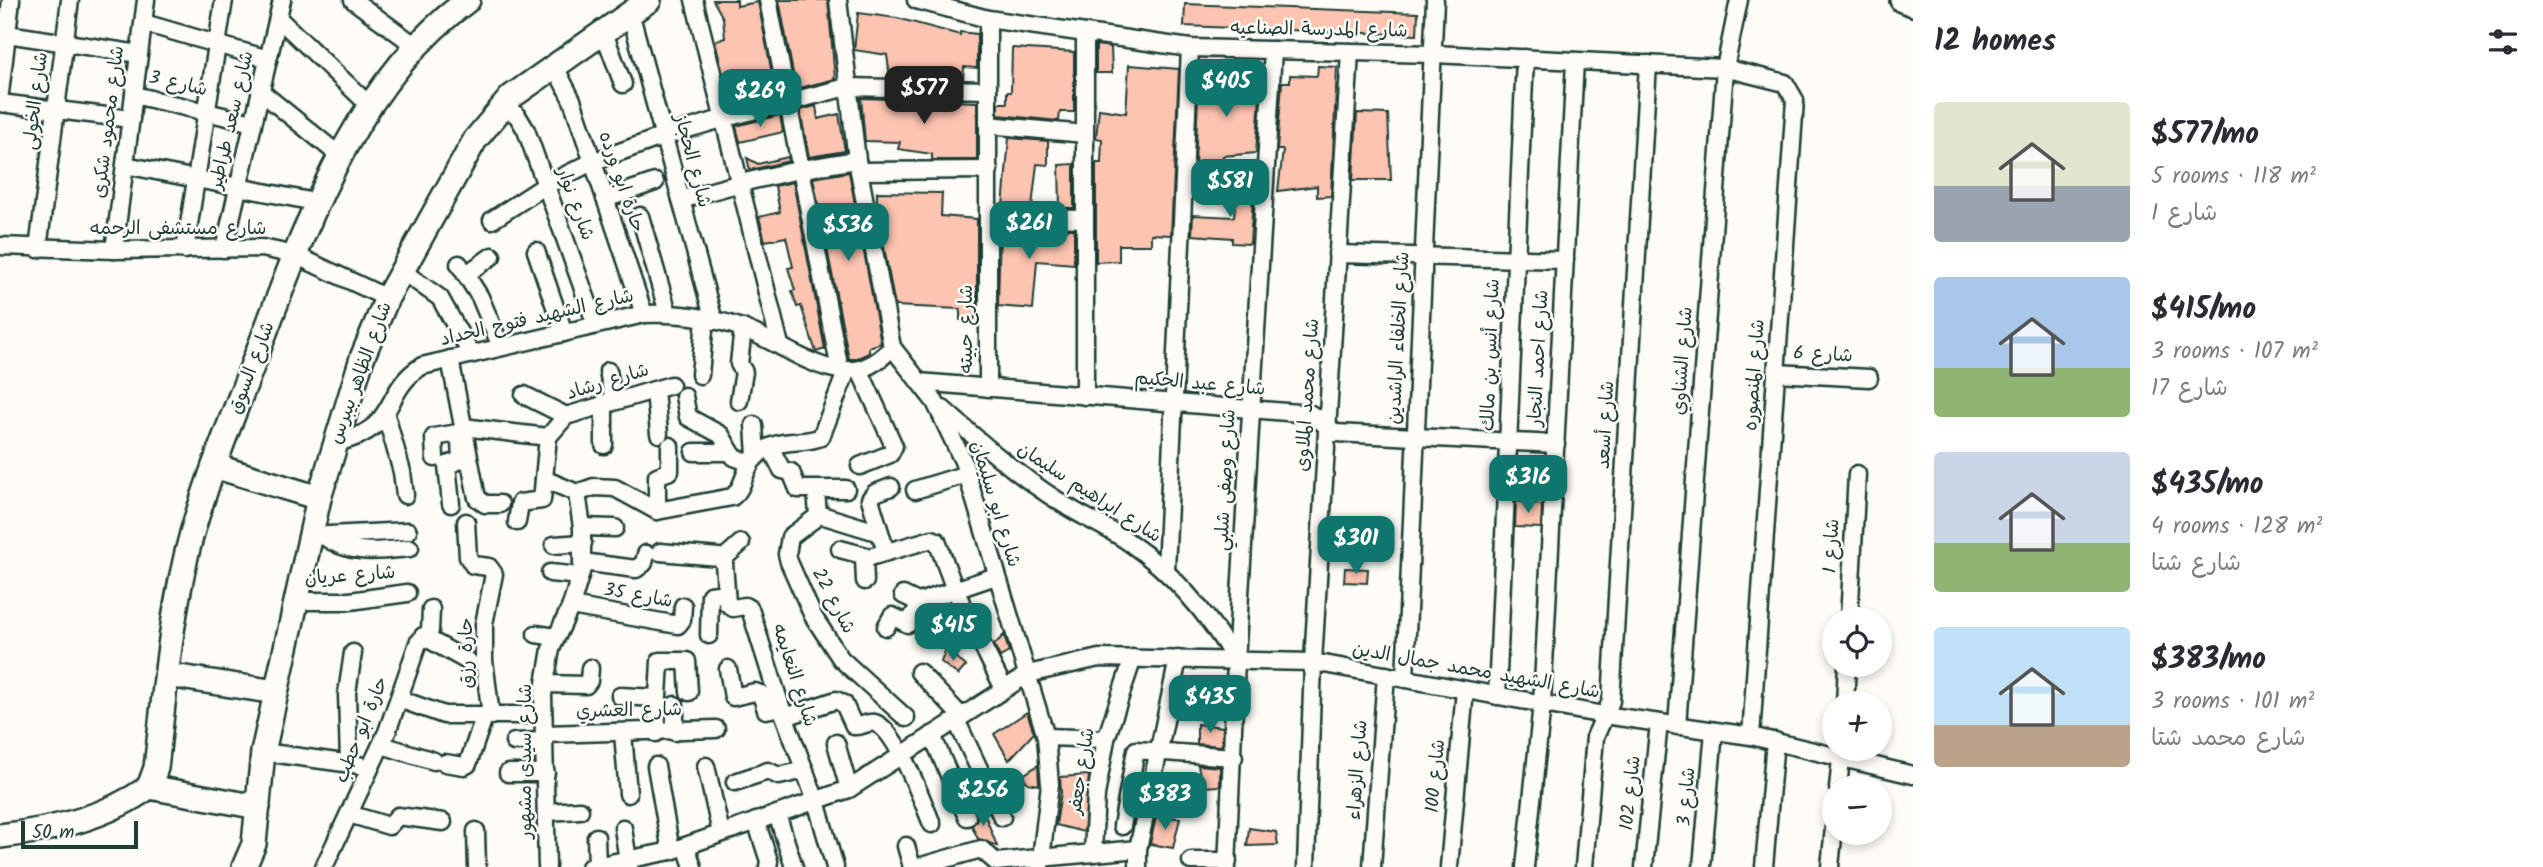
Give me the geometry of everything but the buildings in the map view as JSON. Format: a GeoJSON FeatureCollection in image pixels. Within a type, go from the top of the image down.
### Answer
{"type":"FeatureCollection","features":[{"type":"Feature","properties":{"kind":"main road","name":"شارع السوق"},"geometry":{"type":"LineString","coordinates":[[149,787],[156,768],[177,604],[192,534],[214,466],[315,202],[370,106],[417,47],[447,15],[468,0]]}},
{"type":"Feature","properties":{"kind":"main road"},"geometry":{"type":"LineString","coordinates":[[1902,0],[1913,4]]}},
{"type":"Feature","properties":{"kind":"main road","name":"شارع الظاهر بيبرس"},"geometry":{"type":"LineString","coordinates":[[244,867],[254,844],[263,752],[296,601],[316,536],[319,498],[362,358],[387,298],[475,140],[502,107],[511,97],[554,65],[640,6]]}},
{"type":"Feature","properties":{"kind":"main road"},"geometry":{"type":"LineString","coordinates":[[214,466],[319,498]]}},
{"type":"Feature","properties":{"kind":"main road"},"geometry":{"type":"LineString","coordinates":[[167,675],[276,692]]}},
{"type":"Feature","properties":{"kind":"main road"},"geometry":{"type":"LineString","coordinates":[[0,836],[41,831],[98,814],[149,787],[258,807]]}},
{"type":"Feature","properties":{"kind":"street"},"geometry":{"type":"LineString","coordinates":[[0,93],[11,0]]}},
{"type":"Feature","properties":{"kind":"street","name":"شارع الخولى"},"geometry":{"type":"LineString","coordinates":[[38,249],[70,0]]}},
{"type":"Feature","properties":{"kind":"street","name":"شارع محمود شكرى"},"geometry":{"type":"LineString","coordinates":[[114,250],[146,0]]}},
{"type":"Feature","properties":{"kind":"street"},"geometry":{"type":"LineString","coordinates":[[185,250],[224,0]]}},
{"type":"Feature","properties":{"kind":"street","name":"شارع سعد طراطير"},"geometry":{"type":"LineString","coordinates":[[224,249],[282,0]]}},
{"type":"Feature","properties":{"kind":"street"},"geometry":{"type":"LineString","coordinates":[[353,0],[417,47]]}},
{"type":"Feature","properties":{"kind":"street"},"geometry":{"type":"LineString","coordinates":[[694,0],[780,345]]}},
{"type":"Feature","properties":{"kind":"street"},"geometry":{"type":"LineString","coordinates":[[768,0],[800,168],[849,370],[894,446],[890,454],[860,466]]}},
{"type":"Feature","properties":{"kind":"street","name":"شارع ابو سليمان"},"geometry":{"type":"LineString","coordinates":[[838,0],[858,166],[892,347],[936,402],[967,474],[1046,737],[1050,784],[1040,862]]}},
{"type":"Feature","properties":{"kind":"street","name":"شارع المدرسة الصناعيه"},"geometry":{"type":"LineString","coordinates":[[916,0],[989,19],[1190,48],[1433,54],[1725,68]]}},
{"type":"Feature","properties":{"kind":"street","name":"شارع الخلفاء الراشدين"},"geometry":{"type":"LineString","coordinates":[[1405,679],[1435,0]]}},
{"type":"Feature","properties":{"kind":"street","name":"شارع الشناوي"},"geometry":{"type":"LineString","coordinates":[[1677,726],[1725,68],[1739,0]]}},
{"type":"Feature","properties":{"kind":"street","name":"شارع الحجاز"},"geometry":{"type":"LineString","coordinates":[[640,6],[664,136],[709,320]]}},
{"type":"Feature","properties":{"kind":"street"},"geometry":{"type":"LineString","coordinates":[[278,18],[370,106]]}},
{"type":"Feature","properties":{"kind":"street","name":"شارع حبيته"},"geometry":{"type":"LineString","coordinates":[[988,388],[989,19]]}},
{"type":"Feature","properties":{"kind":"street"},"geometry":{"type":"LineString","coordinates":[[144,23],[268,60]]}},
{"type":"Feature","properties":{"kind":"street"},"geometry":{"type":"LineString","coordinates":[[603,30],[622,84]]}},
{"type":"Feature","properties":{"kind":"street"},"geometry":{"type":"LineString","coordinates":[[1084,396],[1085,33]]}},
{"type":"Feature","properties":{"kind":"street"},"geometry":{"type":"LineString","coordinates":[[7,34],[139,54]]}},
{"type":"Feature","properties":{"kind":"street"},"geometry":{"type":"LineString","coordinates":[[1166,570],[1190,48]]}},
{"type":"Feature","properties":{"kind":"street","name":"شارع وصفى شلبي"},"geometry":{"type":"LineString","coordinates":[[1228,864],[1236,661],[1273,50]]}},
{"type":"Feature","properties":{"kind":"street","name":"شارع محمد الملاوى"},"geometry":{"type":"LineString","coordinates":[[1306,867],[1313,662],[1350,52]]}},
{"type":"Feature","properties":{"kind":"street","name":"شارع أنس بن مالك"},"geometry":{"type":"LineString","coordinates":[[1497,696],[1525,58]]}},
{"type":"Feature","properties":{"kind":"street","name":"شارع احمد النجار"},"geometry":{"type":"LineString","coordinates":[[1525,867],[1542,704],[1575,61]]}},
{"type":"Feature","properties":{"kind":"street","name":"شارع أسعد"},"geometry":{"type":"LineString","coordinates":[[1584,867],[1595,737],[1611,701],[1648,64]]}},
{"type":"Feature","properties":{"kind":"street","name":"حارة ابو ورده"},"geometry":{"type":"LineString","coordinates":[[554,65],[572,100],[644,314]]}},
{"type":"Feature","properties":{"kind":"street","name":"شارع المنصوره"},"geometry":{"type":"LineString","coordinates":[[1725,68],[1779,79],[1790,88],[1795,100],[1751,736]]}},
{"type":"Feature","properties":{"kind":"street"},"geometry":{"type":"LineString","coordinates":[[492,220],[546,185],[592,162],[725,118],[847,87],[989,90]]}},
{"type":"Feature","properties":{"kind":"street"},"geometry":{"type":"LineString","coordinates":[[261,91],[340,156]]}},
{"type":"Feature","properties":{"kind":"street","name":"شارع 3"},"geometry":{"type":"LineString","coordinates":[[134,95],[253,123]]}},
{"type":"Feature","properties":{"kind":"street"},"geometry":{"type":"LineString","coordinates":[[0,103],[131,119]]}},
{"type":"Feature","properties":{"kind":"street","name":"شارع نوار"},"geometry":{"type":"LineString","coordinates":[[502,107],[510,110],[522,122],[596,325]]}},
{"type":"Feature","properties":{"kind":"street"},"geometry":{"type":"LineString","coordinates":[[988,125],[1085,134]]}},
{"type":"Feature","properties":{"kind":"street"},"geometry":{"type":"LineString","coordinates":[[125,165],[315,202]]}},
{"type":"Feature","properties":{"kind":"street"},"geometry":{"type":"LineString","coordinates":[[681,200],[800,168],[858,166],[989,170]]}},
{"type":"Feature","properties":{"kind":"street"},"geometry":{"type":"LineString","coordinates":[[605,199],[655,182]]}},
{"type":"Feature","properties":{"kind":"street"},"geometry":{"type":"LineString","coordinates":[[640,216],[668,313]]}},
{"type":"Feature","properties":{"kind":"street"},"geometry":{"type":"LineString","coordinates":[[988,217],[1085,219]]}},
{"type":"Feature","properties":{"kind":"street","name":"شارع مستشفى الرحمه"},"geometry":{"type":"LineString","coordinates":[[0,246],[114,250],[262,248],[295,255],[387,298]]}},
{"type":"Feature","properties":{"kind":"street"},"geometry":{"type":"LineString","coordinates":[[536,251],[564,332]]}},
{"type":"Feature","properties":{"kind":"street"},"geometry":{"type":"LineString","coordinates":[[1337,254],[1565,260]]}},
{"type":"Feature","properties":{"kind":"street"},"geometry":{"type":"LineString","coordinates":[[492,256],[463,268],[501,347]]}},
{"type":"Feature","properties":{"kind":"street"},"geometry":{"type":"LineString","coordinates":[[402,271],[440,298],[471,354]]}},
{"type":"Feature","properties":{"kind":"street","name":"شارع الشهيد فتوح الحداد"},"geometry":{"type":"LineString","coordinates":[[334,443],[354,439],[372,430],[386,415],[412,372],[422,366],[644,314],[668,313],[743,328],[816,365],[849,370]]}},
{"type":"Feature","properties":{"kind":"street"},"geometry":{"type":"LineString","coordinates":[[700,375],[709,320]]}},
{"type":"Feature","properties":{"kind":"street"},"geometry":{"type":"LineString","coordinates":[[739,401],[744,372],[738,364],[743,328]]}},
{"type":"Feature","properties":{"kind":"street"},"geometry":{"type":"LineString","coordinates":[[670,390],[688,417],[721,435],[730,452],[739,461],[753,459],[770,447],[786,441],[821,436],[849,370],[883,358],[892,347]]}},
{"type":"Feature","properties":{"kind":"street"},"geometry":{"type":"LineString","coordinates":[[450,359],[477,498],[485,504],[500,504]]}},
{"type":"Feature","properties":{"kind":"street"},"geometry":{"type":"LineString","coordinates":[[604,445],[609,402],[608,370]]}},
{"type":"Feature","properties":{"kind":"street","name":"شارع 6"},"geometry":{"type":"LineString","coordinates":[[1776,373],[1869,378]]}},
{"type":"Feature","properties":{"kind":"street","name":"شارع عبد الحكيم"},"geometry":{"type":"LineString","coordinates":[[919,382],[1311,414],[1336,433],[1556,444]]}},
{"type":"Feature","properties":{"kind":"street"},"geometry":{"type":"LineString","coordinates":[[657,511],[657,476],[670,471],[665,440],[670,390]]}},
{"type":"Feature","properties":{"kind":"street","name":"شارع رشاد"},"geometry":{"type":"LineString","coordinates":[[548,436],[566,416],[609,402],[670,390]]}},
{"type":"Feature","properties":{"kind":"street"},"geometry":{"type":"LineString","coordinates":[[524,395],[566,416]]}},
{"type":"Feature","properties":{"kind":"street","name":"شارع ابراهيم سليمان"},"geometry":{"type":"LineString","coordinates":[[936,402],[995,456],[1059,502],[1129,542],[1166,570],[1216,628],[1236,661]]}},
{"type":"Feature","properties":{"kind":"street"},"geometry":{"type":"LineString","coordinates":[[386,415],[402,472],[405,495]]}},
{"type":"Feature","properties":{"kind":"street"},"geometry":{"type":"LineString","coordinates":[[544,479],[577,493],[594,487],[615,488],[630,493],[646,507],[657,511],[732,497],[740,489],[753,459],[754,425]]}},
{"type":"Feature","properties":{"kind":"street"},"geometry":{"type":"LineString","coordinates":[[451,504],[447,465],[461,460],[459,444],[465,433]]}},
{"type":"Feature","properties":{"kind":"street"},"geometry":{"type":"LineString","coordinates":[[435,458],[433,437],[465,433],[548,436],[542,500],[520,503],[517,522]]}},
{"type":"Feature","properties":{"kind":"street"},"geometry":{"type":"LineString","coordinates":[[770,447],[782,470],[791,472],[798,489],[846,489]]}},
{"type":"Feature","properties":{"kind":"street"},"geometry":{"type":"LineString","coordinates":[[694,452],[730,452]]}},
{"type":"Feature","properties":{"kind":"street"},"geometry":{"type":"LineString","coordinates":[[915,490],[967,474]]}},
{"type":"Feature","properties":{"kind":"street","name":"شارع 1"},"geometry":{"type":"LineString","coordinates":[[1850,607],[1857,474]]}},
{"type":"Feature","properties":{"kind":"street"},"geometry":{"type":"LineString","coordinates":[[886,552],[870,499],[874,493],[891,487]]}},
{"type":"Feature","properties":{"kind":"street"},"geometry":{"type":"LineString","coordinates":[[816,490],[818,514],[880,533]]}},
{"type":"Feature","properties":{"kind":"street","name":"شارع سيدى مشهور"},"geometry":{"type":"LineString","coordinates":[[547,867],[543,715],[545,684],[551,649],[571,606],[581,569],[583,543],[577,493]]}},
{"type":"Feature","properties":{"kind":"street","name":"شارع 22"},"geometry":{"type":"LineString","coordinates":[[818,514],[790,537],[787,554],[789,562],[813,616],[841,659],[906,718]]}},
{"type":"Feature","properties":{"kind":"street","name":"حارة رزق"},"geometry":{"type":"LineString","coordinates":[[382,745],[439,762],[464,766],[468,764],[487,717],[484,624],[494,577],[491,569],[473,565],[469,560],[466,522]]}},
{"type":"Feature","properties":{"kind":"street"},"geometry":{"type":"LineString","coordinates":[[582,527],[615,528]]}},
{"type":"Feature","properties":{"kind":"street"},"geometry":{"type":"LineString","coordinates":[[316,536],[408,531]]}},
{"type":"Feature","properties":{"kind":"street"},"geometry":{"type":"LineString","coordinates":[[316,536],[352,551],[410,548]]}},
{"type":"Feature","properties":{"kind":"street"},"geometry":{"type":"LineString","coordinates":[[840,548],[864,558],[932,539],[937,541],[955,590],[1004,689]]}},
{"type":"Feature","properties":{"kind":"street"},"geometry":{"type":"LineString","coordinates":[[554,545],[583,543]]}},
{"type":"Feature","properties":{"kind":"street"},"geometry":{"type":"LineString","coordinates":[[722,560],[741,543]]}},
{"type":"Feature","properties":{"kind":"street"},"geometry":{"type":"LineString","coordinates":[[550,573],[581,569],[636,569],[653,553],[715,556],[722,560]]}},
{"type":"Feature","properties":{"kind":"street"},"geometry":{"type":"LineString","coordinates":[[864,558],[865,581]]}},
{"type":"Feature","properties":{"kind":"street"},"geometry":{"type":"LineString","coordinates":[[709,635],[710,595],[726,593],[722,560]]}},
{"type":"Feature","properties":{"kind":"street"},"geometry":{"type":"LineString","coordinates":[[886,627],[894,616],[908,624],[920,603],[996,576]]}},
{"type":"Feature","properties":{"kind":"street","name":"شارع عريان"},"geometry":{"type":"LineString","coordinates":[[296,601],[350,601],[407,593]]}},
{"type":"Feature","properties":{"kind":"street","name":"شارع النعايمه"},"geometry":{"type":"LineString","coordinates":[[726,593],[730,607],[745,606],[750,609],[783,712],[816,801],[835,867]]}},
{"type":"Feature","properties":{"kind":"street"},"geometry":{"type":"LineString","coordinates":[[903,595],[920,603]]}},
{"type":"Feature","properties":{"kind":"street","name":"شارع 35"},"geometry":{"type":"LineString","coordinates":[[571,606],[676,625],[682,620],[683,606]]}},
{"type":"Feature","properties":{"kind":"street","name":"حارة ابو حطب"},"geometry":{"type":"LineString","coordinates":[[324,867],[382,745],[424,636],[431,628],[431,609]]}},
{"type":"Feature","properties":{"kind":"street"},"geometry":{"type":"LineString","coordinates":[[536,634],[556,637]]}},
{"type":"Feature","properties":{"kind":"street"},"geometry":{"type":"LineString","coordinates":[[424,636],[469,662]]}},
{"type":"Feature","properties":{"kind":"street"},"geometry":{"type":"LineString","coordinates":[[349,763],[347,692],[353,653]]}},
{"type":"Feature","properties":{"kind":"street","name":"شارع الشهيد محمد جمال الدين"},"geometry":{"type":"LineString","coordinates":[[597,866],[628,864],[849,789],[1028,674],[1099,658],[1313,662],[1604,715],[1822,749]]}},
{"type":"Feature","properties":{"kind":"street","name":"شارع جعفر"},"geometry":{"type":"LineString","coordinates":[[1083,858],[1106,739],[1133,658]]}},
{"type":"Feature","properties":{"kind":"street"},"geometry":{"type":"LineString","coordinates":[[656,733],[658,664],[663,659],[687,661],[689,692]]}},
{"type":"Feature","properties":{"kind":"street"},"geometry":{"type":"LineString","coordinates":[[1138,867],[1138,849],[1178,659]]}},
{"type":"Feature","properties":{"kind":"street"},"geometry":{"type":"LineString","coordinates":[[545,684],[586,684],[589,681],[590,668]]}},
{"type":"Feature","properties":{"kind":"street"},"geometry":{"type":"LineString","coordinates":[[728,669],[733,697],[757,692],[761,694],[766,710],[783,712],[839,701],[854,726],[876,724],[903,754],[932,824]]}},
{"type":"Feature","properties":{"kind":"street"},"geometry":{"type":"LineString","coordinates":[[919,671],[959,718],[1002,817]]}},
{"type":"Feature","properties":{"kind":"street","name":"شارع الزهراء"},"geometry":{"type":"LineString","coordinates":[[1372,867],[1386,676]]}},
{"type":"Feature","properties":{"kind":"street","name":"شارع 100"},"geometry":{"type":"LineString","coordinates":[[1449,867],[1465,690]]}},
{"type":"Feature","properties":{"kind":"street"},"geometry":{"type":"LineString","coordinates":[[620,696],[657,698]]}},
{"type":"Feature","properties":{"kind":"street"},"geometry":{"type":"LineString","coordinates":[[399,699],[444,715],[543,715]]}},
{"type":"Feature","properties":{"kind":"street"},"geometry":{"type":"LineString","coordinates":[[675,705],[675,732]]}},
{"type":"Feature","properties":{"kind":"street","name":"شارع 102"},"geometry":{"type":"LineString","coordinates":[[1644,867],[1659,723]]}},
{"type":"Feature","properties":{"kind":"street","name":"شارع العشري"},"geometry":{"type":"LineString","coordinates":[[514,742],[544,737],[716,729]]}},
{"type":"Feature","properties":{"kind":"street","name":"شارع 3"},"geometry":{"type":"LineString","coordinates":[[1702,867],[1714,731]]}},
{"type":"Feature","properties":{"kind":"street"},"geometry":{"type":"LineString","coordinates":[[623,733],[628,793]]}},
{"type":"Feature","properties":{"kind":"street"},"geometry":{"type":"LineString","coordinates":[[932,735],[967,817]]}},
{"type":"Feature","properties":{"kind":"street"},"geometry":{"type":"LineString","coordinates":[[1046,737],[1106,739]]}},
{"type":"Feature","properties":{"kind":"street"},"geometry":{"type":"LineString","coordinates":[[1764,867],[1775,741]]}},
{"type":"Feature","properties":{"kind":"street"},"geometry":{"type":"LineString","coordinates":[[835,743],[849,789]]}},
{"type":"Feature","properties":{"kind":"street"},"geometry":{"type":"LineString","coordinates":[[1122,826],[1133,752],[1138,749],[1234,757]]}},
{"type":"Feature","properties":{"kind":"street"},"geometry":{"type":"LineString","coordinates":[[263,752],[372,766]]}},
{"type":"Feature","properties":{"kind":"street","name":"شارع الشهيد محمد جمال الدين"},"geometry":{"type":"LineString","coordinates":[[1870,761],[1913,775]]}},
{"type":"Feature","properties":{"kind":"street"},"geometry":{"type":"LineString","coordinates":[[656,766],[678,848],[693,867]]}},
{"type":"Feature","properties":{"kind":"street"},"geometry":{"type":"LineString","coordinates":[[706,766],[721,833]]}},
{"type":"Feature","properties":{"kind":"street"},"geometry":{"type":"LineString","coordinates":[[735,782],[768,771],[779,776],[804,770]]}},
{"type":"Feature","properties":{"kind":"street"},"geometry":{"type":"LineString","coordinates":[[508,773],[546,773]]}},
{"type":"Feature","properties":{"kind":"street"},"geometry":{"type":"LineString","coordinates":[[547,812],[580,810]]}},
{"type":"Feature","properties":{"kind":"street"},"geometry":{"type":"LineString","coordinates":[[349,814],[389,826],[398,816],[443,822]]}},
{"type":"Feature","properties":{"kind":"street"},"geometry":{"type":"LineString","coordinates":[[777,814],[794,867]]}},
{"type":"Feature","properties":{"kind":"street"},"geometry":{"type":"LineString","coordinates":[[756,821],[769,861],[768,867]]}},
{"type":"Feature","properties":{"kind":"street"},"geometry":{"type":"LineString","coordinates":[[624,828],[628,864]]}},
{"type":"Feature","properties":{"kind":"street"},"geometry":{"type":"LineString","coordinates":[[476,831],[477,867]]}},
{"type":"Feature","properties":{"kind":"street"},"geometry":{"type":"LineString","coordinates":[[596,837],[597,866]]}},
{"type":"Feature","properties":{"kind":"street"},"geometry":{"type":"LineString","coordinates":[[1830,867],[1832,845]]}},
{"type":"Feature","properties":{"kind":"street"},"geometry":{"type":"LineString","coordinates":[[906,846],[915,867],[983,848],[996,862],[1040,862],[1138,849]]}},
{"type":"Feature","properties":{"kind":"street"},"geometry":{"type":"LineString","coordinates":[[1191,861],[1228,864]]}}]}
